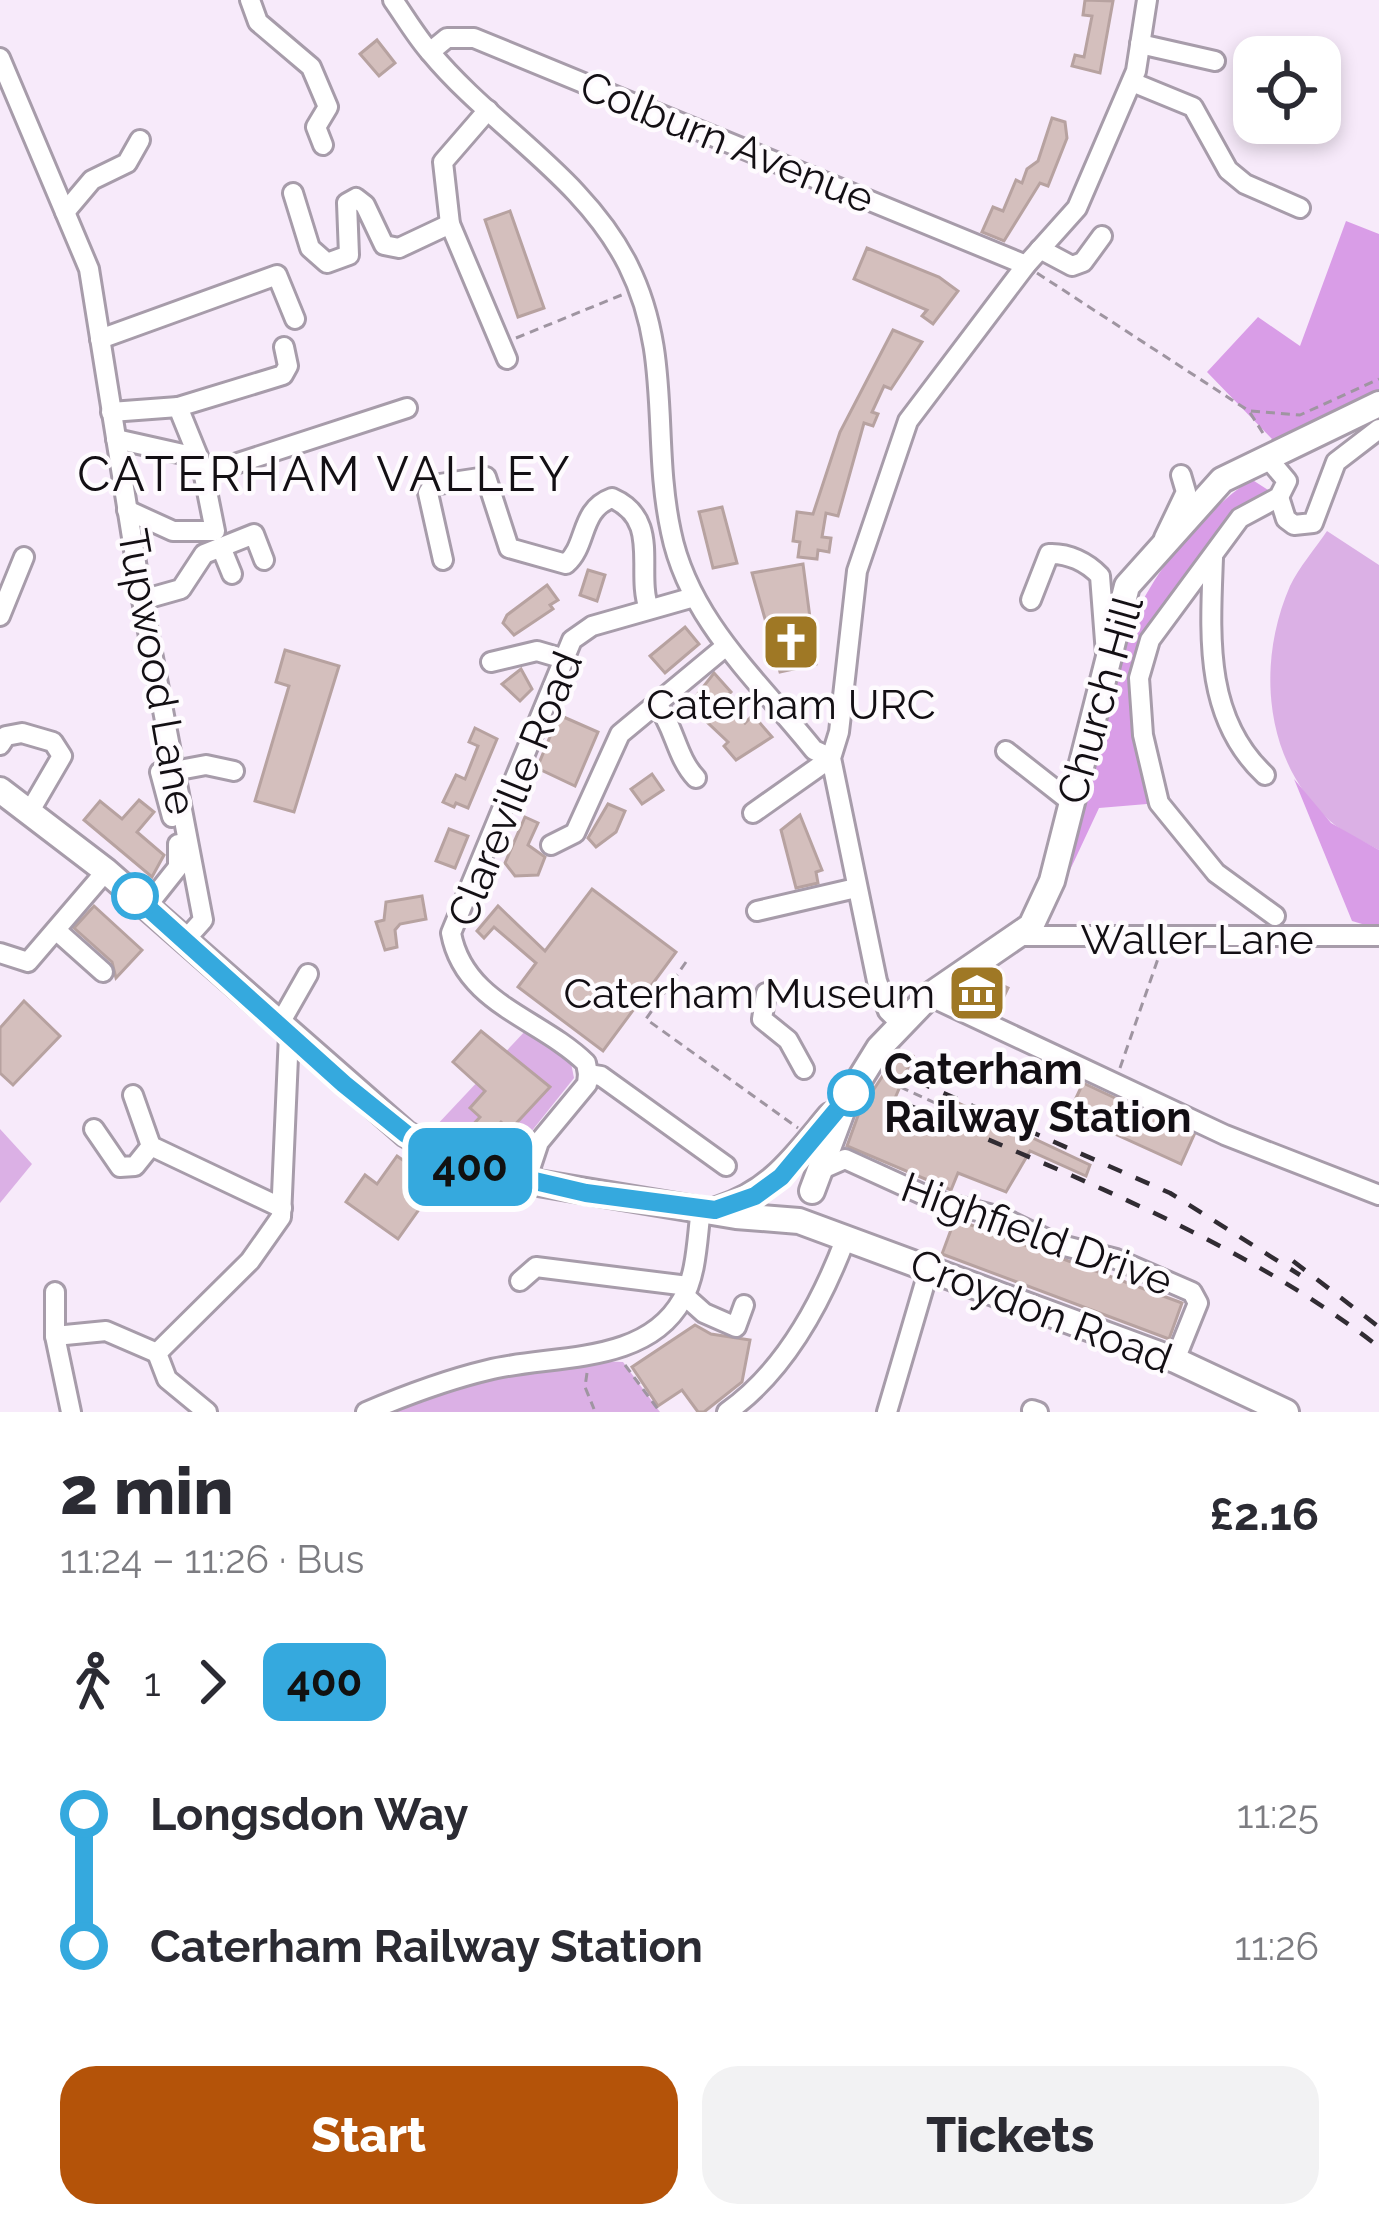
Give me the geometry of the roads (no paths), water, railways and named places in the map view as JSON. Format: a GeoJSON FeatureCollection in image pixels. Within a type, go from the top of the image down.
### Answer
{"type":"FeatureCollection","features":[{"type":"Feature","properties":{"kind":"main road","name":"Church Hill"},"geometry":{"type":"LineString","coordinates":[[845,1103],[879,1048],[929,995],[1031,926],[1052,881],[1127,586],[1222,480],[1379,404]]}},
{"type":"Feature","properties":{"kind":"main road","name":"Croydon Road"},"geometry":{"type":"LineString","coordinates":[[0,790],[106,871],[406,1134],[457,1163],[526,1181],[789,1220],[1175,1360],[1286,1412]]}},
{"type":"Feature","properties":{"kind":"main road"},"geometry":{"type":"LineString","coordinates":[[845,1103],[814,1186],[812,1207],[789,1220],[768,1207],[776,1181],[845,1103]]}},
{"type":"Feature","properties":{"kind":"main road"},"geometry":{"type":"LineString","coordinates":[[708,1210],[776,1181],[801,1178],[814,1186]]}},
{"type":"Feature","properties":{"kind":"main road","name":"Croydon Road"},"geometry":{"type":"LineString","coordinates":[[814,1186],[853,1241]]}},
{"type":"Feature","properties":{"kind":"street"},"geometry":{"type":"LineString","coordinates":[[250,0],[258,22],[310,67],[328,107],[316,127],[323,145]]}},
{"type":"Feature","properties":{"kind":"street"},"geometry":{"type":"LineString","coordinates":[[393,0],[430,52],[587,204],[627,264],[662,381],[663,477],[671,535],[694,597],[726,646],[814,750],[832,758]]}},
{"type":"Feature","properties":{"kind":"street"},"geometry":{"type":"LineString","coordinates":[[901,1024],[888,1011],[877,981],[832,758],[857,571],[908,421],[1026,265],[1077,208],[1132,82],[1148,0]]}},
{"type":"Feature","properties":{"kind":"street","name":"Colburn Avenue"},"geometry":{"type":"LineString","coordinates":[[430,52],[447,38],[474,38],[1026,265]]}},
{"type":"Feature","properties":{"kind":"street"},"geometry":{"type":"LineString","coordinates":[[1140,44],[1215,61]]}},
{"type":"Feature","properties":{"kind":"street","name":"Tupwood Lane"},"geometry":{"type":"LineString","coordinates":[[0,58],[88,269],[167,772],[202,920],[186,939]]}},
{"type":"Feature","properties":{"kind":"street"},"geometry":{"type":"LineString","coordinates":[[1132,82],[1193,107],[1228,170],[1300,208]]}},
{"type":"Feature","properties":{"kind":"street"},"geometry":{"type":"LineString","coordinates":[[488,110],[443,162],[450,224],[504,352]]}},
{"type":"Feature","properties":{"kind":"street"},"geometry":{"type":"LineString","coordinates":[[64,212],[92,181],[124,165],[140,140]]}},
{"type":"Feature","properties":{"kind":"street"},"geometry":{"type":"LineString","coordinates":[[293,193],[310,248],[327,263],[349,255],[345,215],[347,203],[356,197],[365,205],[384,245],[398,248],[450,224]]}},
{"type":"Feature","properties":{"kind":"street"},"geometry":{"type":"LineString","coordinates":[[1040,249],[1072,266],[1083,262],[1102,236]]}},
{"type":"Feature","properties":{"kind":"street"},"geometry":{"type":"LineString","coordinates":[[100,339],[278,275],[296,319]]}},
{"type":"Feature","properties":{"kind":"street"},"geometry":{"type":"LineString","coordinates":[[112,412],[178,407],[283,375],[289,365],[284,347]]}},
{"type":"Feature","properties":{"kind":"street"},"geometry":{"type":"LineString","coordinates":[[178,407],[204,474],[218,539],[232,574]]}},
{"type":"Feature","properties":{"kind":"street"},"geometry":{"type":"LineString","coordinates":[[204,474],[407,408]]}},
{"type":"Feature","properties":{"kind":"street"},"geometry":{"type":"LineString","coordinates":[[1279,497],[1294,525],[1312,523],[1336,462],[1379,430]]}},
{"type":"Feature","properties":{"kind":"street"},"geometry":{"type":"LineString","coordinates":[[116,440],[183,454],[204,474]]}},
{"type":"Feature","properties":{"kind":"street"},"geometry":{"type":"LineString","coordinates":[[1270,454],[1287,482],[1279,497],[1240,518],[1150,640],[1138,677],[1143,735],[1159,803],[1216,873],[1275,916]]}},
{"type":"Feature","properties":{"kind":"street"},"geometry":{"type":"LineString","coordinates":[[1163,542],[1186,492],[1181,475]]}},
{"type":"Feature","properties":{"kind":"street"},"geometry":{"type":"LineString","coordinates":[[443,560],[428,493],[433,485],[486,477],[509,548],[566,564],[575,554],[587,517],[612,498],[639,521],[647,561],[642,590],[649,609]]}},
{"type":"Feature","properties":{"kind":"street"},"geometry":{"type":"LineString","coordinates":[[128,510],[173,531],[218,539],[254,534],[264,560]]}},
{"type":"Feature","properties":{"kind":"street"},"geometry":{"type":"LineString","coordinates":[[142,600],[181,589],[197,560],[218,539]]}},
{"type":"Feature","properties":{"kind":"street"},"geometry":{"type":"LineString","coordinates":[[1031,600],[1049,554],[1064,553],[1094,569],[1100,576],[1106,654]]}},
{"type":"Feature","properties":{"kind":"street"},"geometry":{"type":"LineString","coordinates":[[0,616],[24,556]]}},
{"type":"Feature","properties":{"kind":"street"},"geometry":{"type":"LineString","coordinates":[[1213,558],[1214,690],[1238,750],[1265,775]]}},
{"type":"Feature","properties":{"kind":"street","name":"Clareville Road"},"geometry":{"type":"LineString","coordinates":[[694,597],[592,626],[572,640],[451,933],[462,970],[480,989],[554,1036],[586,1063],[588,1074],[601,1076],[726,1166]]}},
{"type":"Feature","properties":{"kind":"street"},"geometry":{"type":"LineString","coordinates":[[551,845],[575,833],[620,734],[726,646]]}},
{"type":"Feature","properties":{"kind":"street"},"geometry":{"type":"LineString","coordinates":[[491,662],[537,651],[561,658]]}},
{"type":"Feature","properties":{"kind":"street"},"geometry":{"type":"LineString","coordinates":[[656,703],[677,736],[682,763],[696,778]]}},
{"type":"Feature","properties":{"kind":"street"},"geometry":{"type":"LineString","coordinates":[[0,745],[6,736],[22,733],[53,742],[62,756],[30,812]]}},
{"type":"Feature","properties":{"kind":"street"},"geometry":{"type":"LineString","coordinates":[[1006,751],[1071,802]]}},
{"type":"Feature","properties":{"kind":"street"},"geometry":{"type":"LineString","coordinates":[[753,813],[832,758]]}},
{"type":"Feature","properties":{"kind":"street"},"geometry":{"type":"LineString","coordinates":[[147,906],[176,870],[180,855],[167,772],[206,765],[233,771]]}},
{"type":"Feature","properties":{"kind":"street"},"geometry":{"type":"LineString","coordinates":[[0,953],[28,962],[106,871]]}},
{"type":"Feature","properties":{"kind":"street"},"geometry":{"type":"LineString","coordinates":[[757,911],[856,888]]}},
{"type":"Feature","properties":{"kind":"street"},"geometry":{"type":"LineString","coordinates":[[57,931],[103,972]]}},
{"type":"Feature","properties":{"kind":"street","name":"Waller Lane"},"geometry":{"type":"LineString","coordinates":[[1016,936],[1165,940],[1379,936]]}},
{"type":"Feature","properties":{"kind":"street"},"geometry":{"type":"LineString","coordinates":[[158,1353],[250,1261],[281,1208],[284,1030],[308,974]]}},
{"type":"Feature","properties":{"kind":"street"},"geometry":{"type":"LineString","coordinates":[[766,993],[762,1019],[788,1040],[804,1069]]}},
{"type":"Feature","properties":{"kind":"street"},"geometry":{"type":"LineString","coordinates":[[929,995],[1318,1176],[1379,1196]]}},
{"type":"Feature","properties":{"kind":"street"},"geometry":{"type":"LineString","coordinates":[[526,1181],[539,1142],[587,1084],[588,1074]]}},
{"type":"Feature","properties":{"kind":"street"},"geometry":{"type":"LineString","coordinates":[[133,1095],[151,1146],[281,1208]]}},
{"type":"Feature","properties":{"kind":"street"},"geometry":{"type":"LineString","coordinates":[[94,1129],[121,1167],[135,1166],[151,1146]]}},
{"type":"Feature","properties":{"kind":"street","name":"Highfield Drive"},"geometry":{"type":"LineString","coordinates":[[814,1186],[845,1159],[935,1200],[1001,1217],[1057,1244],[1116,1259],[1192,1292],[1198,1303],[1175,1360]]}},
{"type":"Feature","properties":{"kind":"street"},"geometry":{"type":"LineString","coordinates":[[366,1412],[421,1388],[495,1368],[615,1348],[656,1329],[687,1291],[708,1210]]}},
{"type":"Feature","properties":{"kind":"street"},"geometry":{"type":"LineString","coordinates":[[728,1412],[764,1376],[824,1297],[853,1241]]}},
{"type":"Feature","properties":{"kind":"street"},"geometry":{"type":"LineString","coordinates":[[520,1281],[536,1267],[687,1291],[704,1313],[736,1327],[744,1305]]}},
{"type":"Feature","properties":{"kind":"street"},"geometry":{"type":"LineString","coordinates":[[887,1412],[929,1269]]}},
{"type":"Feature","properties":{"kind":"street"},"geometry":{"type":"LineString","coordinates":[[55,1292],[55,1336],[71,1412]]}},
{"type":"Feature","properties":{"kind":"street"},"geometry":{"type":"LineString","coordinates":[[55,1336],[106,1331],[158,1353],[167,1379],[207,1412]]}},
{"type":"Feature","properties":{"kind":"street"},"geometry":{"type":"LineString","coordinates":[[745,1367],[764,1376]]}},
{"type":"Feature","properties":{"kind":"railway"},"geometry":{"type":"LineString","coordinates":[[916,1081],[1170,1193],[1300,1275]]}},
{"type":"Feature","properties":{"kind":"railway"},"geometry":{"type":"LineString","coordinates":[[906,1104],[1210,1241],[1325,1308],[1379,1347]]}},
{"type":"Feature","properties":{"kind":"railway"},"geometry":{"type":"LineString","coordinates":[[1293,1261],[1379,1327]]}},
{"type":"Feature","properties":{"kind":"place","name":"Caterham URC"},"geometry":{"type":"Point","coordinates":[791,642]}},
{"type":"Feature","properties":{"kind":"place","name":"Caterham Museum"},"geometry":{"type":"Point","coordinates":[977,993]}},
{"type":"Feature","properties":{"kind":"place","name":"Caterham Railway Station"},"geometry":{"type":"Point","coordinates":[851,1093]}},
{"type":"Feature","properties":{"kind":"district","name":"CATERHAM VALLEY"},"geometry":{"type":"Point","coordinates":[325,474]}}]}
